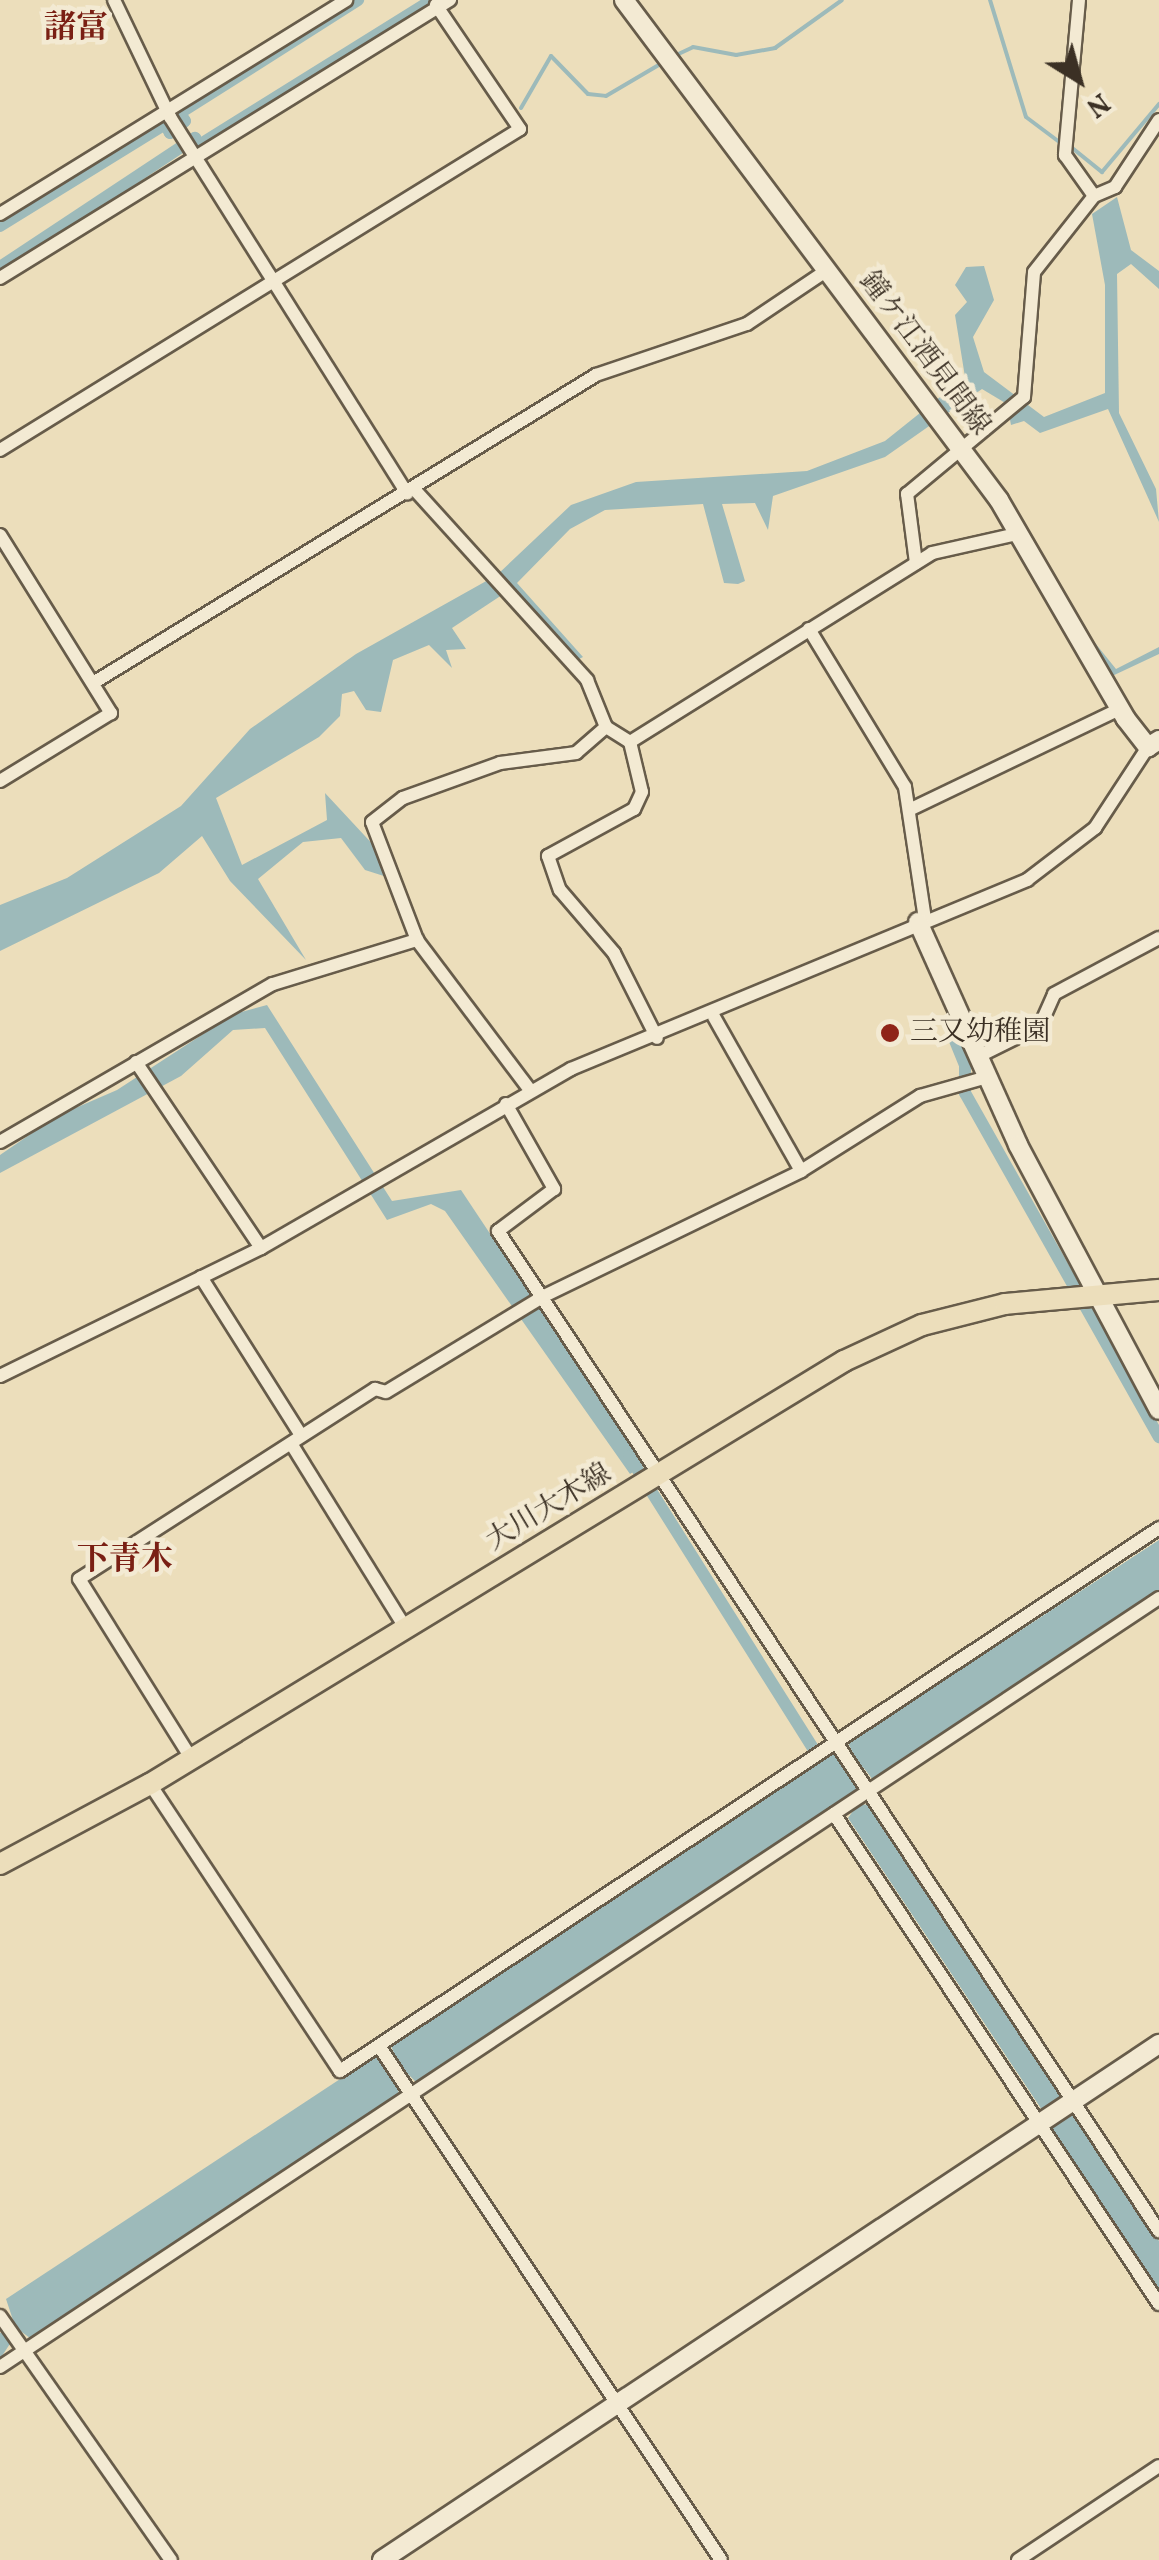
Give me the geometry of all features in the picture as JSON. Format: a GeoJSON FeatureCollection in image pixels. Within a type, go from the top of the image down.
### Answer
{"type":"FeatureCollection","features":[{"type":"Feature","properties":{"kind":"main road","name":"大川大木線"},"geometry":{"type":"LineString","coordinates":[[0,1864],[150,1784],[844,1361],[922,1325],[1097,1292],[1159,1290]]}},
{"type":"Feature","properties":{"kind":"street"},"geometry":{"type":"LineString","coordinates":[[114,0],[169,114],[410,492],[434,502],[487,579],[587,680],[606,727],[630,742],[642,792],[634,809],[548,856],[560,890],[614,953],[657,1038]]}},
{"type":"Feature","properties":{"kind":"street"},"geometry":{"type":"LineString","coordinates":[[0,214],[169,114],[346,0]]}},
{"type":"Feature","properties":{"kind":"street","name":"鐘ケ江酒見間線"},"geometry":{"type":"LineString","coordinates":[[624,0],[962,448],[1120,709],[1154,743]]}},
{"type":"Feature","properties":{"kind":"street"},"geometry":{"type":"LineString","coordinates":[[1079,0],[1065,155],[1094,196]]}},
{"type":"Feature","properties":{"kind":"street"},"geometry":{"type":"LineString","coordinates":[[0,278],[443,3],[520,129],[0,450]]}},
{"type":"Feature","properties":{"kind":"street"},"geometry":{"type":"LineString","coordinates":[[916,563],[907,494],[1024,397],[1034,272],[1094,196],[1115,187],[1159,120]]}},
{"type":"Feature","properties":{"kind":"street"},"geometry":{"type":"LineString","coordinates":[[93,683],[596,375],[747,324],[826,271]]}},
{"type":"Feature","properties":{"kind":"street"},"geometry":{"type":"LineString","coordinates":[[630,742],[916,563],[950,546],[1016,534]]}},
{"type":"Feature","properties":{"kind":"street"},"geometry":{"type":"LineString","coordinates":[[0,535],[111,713],[0,781]]}},
{"type":"Feature","properties":{"kind":"street"},"geometry":{"type":"LineString","coordinates":[[809,629],[911,809],[922,921],[979,1056],[970,1082]]}},
{"type":"Feature","properties":{"kind":"street"},"geometry":{"type":"LineString","coordinates":[[911,809],[1120,709]]}},
{"type":"Feature","properties":{"kind":"street"},"geometry":{"type":"LineString","coordinates":[[530,1090],[417,940],[374,831],[379,812],[523,756],[576,753],[606,727]]}},
{"type":"Feature","properties":{"kind":"street"},"geometry":{"type":"LineString","coordinates":[[0,1376],[262,1248],[530,1090],[714,1017],[1058,859],[1095,828],[1154,743]]}},
{"type":"Feature","properties":{"kind":"street"},"geometry":{"type":"LineString","coordinates":[[979,1056],[1040,1026],[1054,994],[1159,938]]}},
{"type":"Feature","properties":{"kind":"street"},"geometry":{"type":"LineString","coordinates":[[0,1142],[273,984],[417,940]]}},
{"type":"Feature","properties":{"kind":"street"},"geometry":{"type":"LineString","coordinates":[[714,1017],[801,1171]]}},
{"type":"Feature","properties":{"kind":"street"},"geometry":{"type":"LineString","coordinates":[[138,1064],[262,1248]]}},
{"type":"Feature","properties":{"kind":"street"},"geometry":{"type":"LineString","coordinates":[[192,1758],[79,1579],[295,1439],[541,1298],[801,1171],[920,1096],[970,1082]]}},
{"type":"Feature","properties":{"kind":"street"},"geometry":{"type":"LineString","coordinates":[[970,1082],[1097,1292],[1159,1410]]}},
{"type":"Feature","properties":{"kind":"street"},"geometry":{"type":"LineString","coordinates":[[506,1104],[554,1184],[498,1231],[1159,2231]]}},
{"type":"Feature","properties":{"kind":"street"},"geometry":{"type":"LineString","coordinates":[[201,1277],[405,1627]]}},
{"type":"Feature","properties":{"kind":"street"},"geometry":{"type":"LineString","coordinates":[[150,1784],[340,2071],[1159,1528]]}},
{"type":"Feature","properties":{"kind":"street"},"geometry":{"type":"LineString","coordinates":[[0,2367],[23,2347],[1159,1598]]}},
{"type":"Feature","properties":{"kind":"street"},"geometry":{"type":"LineString","coordinates":[[838,1811],[1159,2304]]}},
{"type":"Feature","properties":{"kind":"street"},"geometry":{"type":"LineString","coordinates":[[382,2560],[1159,2044]]}},
{"type":"Feature","properties":{"kind":"street"},"geometry":{"type":"LineString","coordinates":[[379,2046],[714,2558]]}},
{"type":"Feature","properties":{"kind":"street"},"geometry":{"type":"LineString","coordinates":[[2,2318],[171,2560]]}},
{"type":"Feature","properties":{"kind":"street"},"geometry":{"type":"LineString","coordinates":[[1018,2560],[1159,2466]]}},
{"type":"Feature","properties":{"kind":"water"},"geometry":{"type":"Polygon","coordinates":[[[1117,197],[1131,250],[1159,271],[1159,289],[1131,264],[1117,274],[1119,413],[1156,489],[1159,522],[1108,409],[1040,433],[1024,421],[1011,425],[1007,404],[982,389],[885,457],[773,496],[768,530],[755,503],[722,504],[745,581],[738,584],[724,583],[703,504],[605,510],[570,529],[517,583],[583,657],[575,661],[508,591],[452,628],[466,649],[446,650],[452,668],[429,645],[393,660],[381,712],[366,710],[354,691],[342,694],[340,716],[319,737],[216,798],[242,865],[327,820],[325,793],[378,850],[387,877],[365,870],[341,838],[303,842],[258,879],[306,960],[230,881],[202,836],[159,873],[0,951],[0,905],[67,878],[181,806],[250,729],[356,654],[497,575],[571,505],[636,482],[807,471],[885,441],[965,377],[955,315],[967,302],[955,285],[966,267],[984,266],[994,300],[973,337],[984,372],[1044,417],[1105,393],[1105,285],[1092,214],[1117,197]]]}},
{"type":"Feature","properties":{"kind":"water"},"geometry":{"type":"Polygon","coordinates":[[[1087,633],[1116,669],[1159,647],[1159,654],[1110,677],[1087,633]]]}},
{"type":"Feature","properties":{"kind":"water"},"geometry":{"type":"Polygon","coordinates":[[[267,1005],[392,1201],[461,1190],[644,1465],[630,1474],[445,1211],[431,1204],[387,1220],[265,1028],[233,1030],[181,1076],[0,1173],[0,1155],[57,1116],[117,1090],[234,1014],[267,1005]]]}},
{"type":"Feature","properties":{"kind":"water"},"geometry":{"type":"Polygon","coordinates":[[[1159,1540],[1159,1591],[873,1780],[863,1767],[852,1774],[858,1790],[416,2082],[405,2071],[393,2078],[399,2093],[30,2338],[19,2330],[0,2359],[0,2333],[14,2323],[6,2299],[375,2056],[385,2068],[397,2060],[391,2046],[834,1753],[845,1764],[855,1757],[848,1743],[1159,1540]]]}},
{"type":"Feature","properties":{"kind":"water"},"geometry":{"type":"Polygon","coordinates":[[[858,1804],[870,1805],[1064,2098],[1042,2110],[848,1818],[858,1804]]]}},
{"type":"Feature","properties":{"kind":"water"},"geometry":{"type":"Polygon","coordinates":[[[1074,2113],[1159,2241],[1159,2289],[1051,2128],[1074,2113]]]}},
{"type":"Feature","properties":{"kind":"waterway"},"geometry":{"type":"LineString","coordinates":[[0,226],[165,124],[170,133],[185,121],[180,113],[358,0]]}},
{"type":"Feature","properties":{"kind":"waterway"},"geometry":{"type":"LineString","coordinates":[[0,267],[195,138],[199,145],[432,0]]}},
{"type":"Feature","properties":{"kind":"waterway"},"geometry":{"type":"LineString","coordinates":[[672,57],[693,47],[736,55],[775,48],[842,0]]}},
{"type":"Feature","properties":{"kind":"waterway"},"geometry":{"type":"LineString","coordinates":[[990,0],[1026,117],[1062,144]]}},
{"type":"Feature","properties":{"kind":"waterway"},"geometry":{"type":"LineString","coordinates":[[521,108],[551,56],[588,94],[606,96],[664,62]]}},
{"type":"Feature","properties":{"kind":"waterway"},"geometry":{"type":"LineString","coordinates":[[1071,147],[1102,172],[1159,104]]}},
{"type":"Feature","properties":{"kind":"waterway"},"geometry":{"type":"LineString","coordinates":[[947,1021],[965,1065],[965,1093],[1159,1437]]}},
{"type":"Feature","properties":{"kind":"waterway"},"geometry":{"type":"LineString","coordinates":[[629,1456],[823,1764]]}},
{"type":"Feature","properties":{"kind":"place","name":"三又幼稚園"},"geometry":{"type":"Point","coordinates":[890,1033]}},
{"type":"Feature","properties":{"kind":"district","name":"諸富"},"geometry":{"type":"Point","coordinates":[76,29]}},
{"type":"Feature","properties":{"kind":"district","name":"下青木"},"geometry":{"type":"Point","coordinates":[125,1561]}}]}
